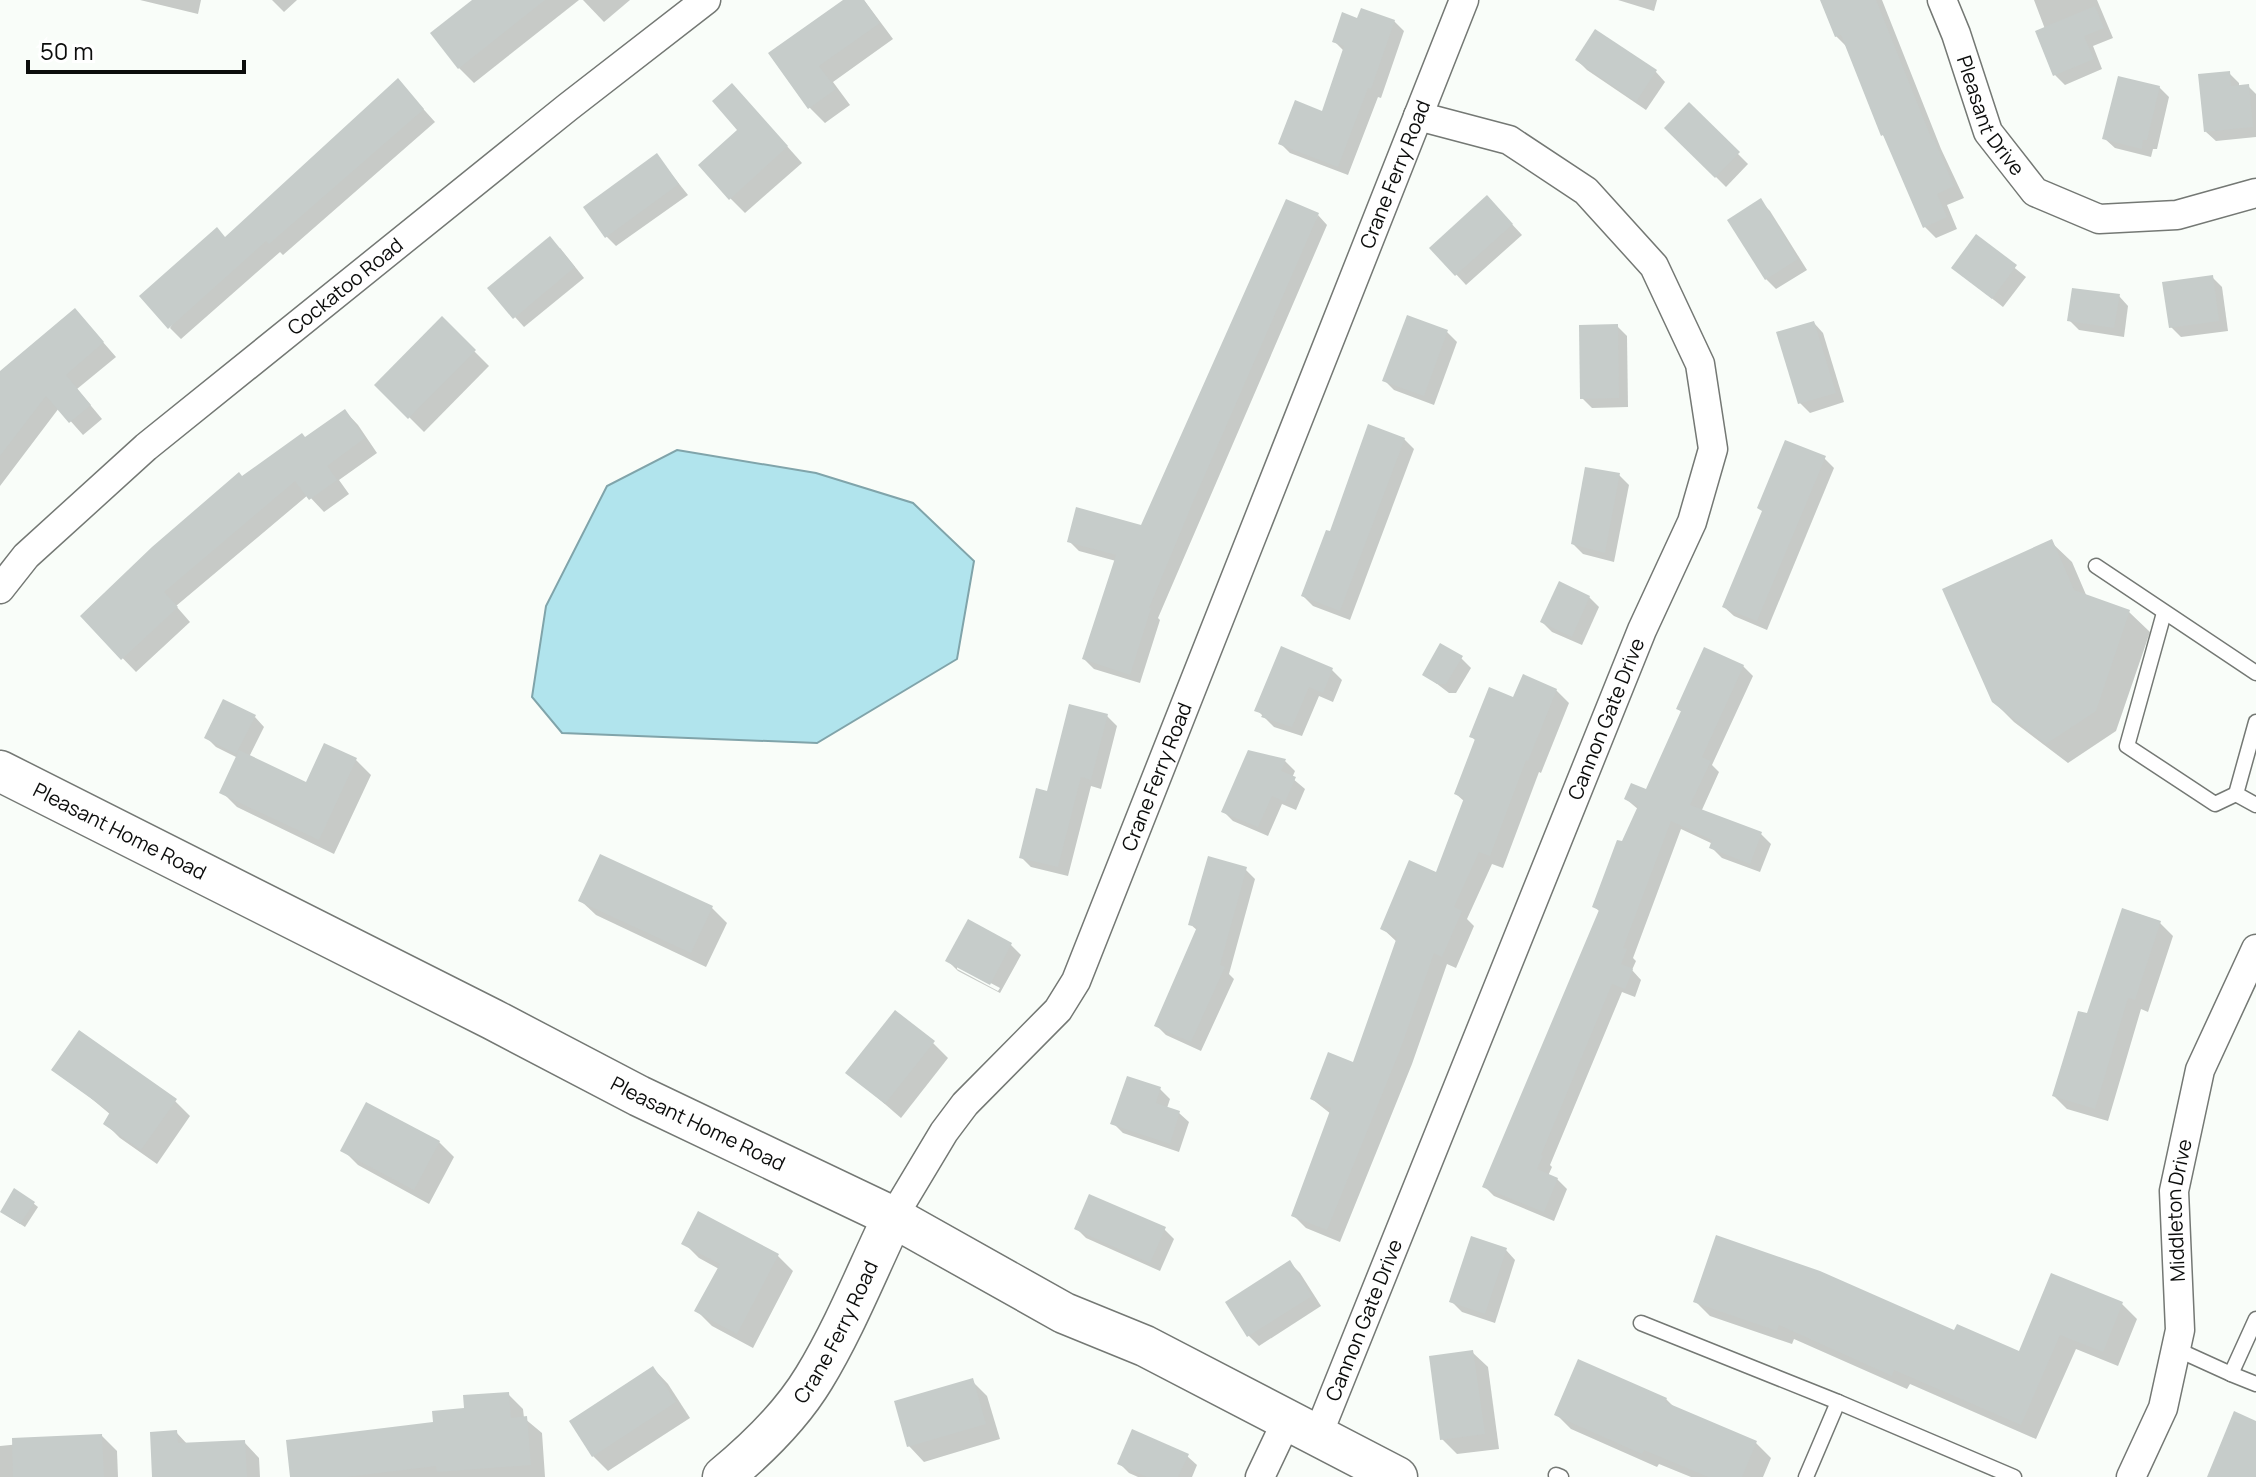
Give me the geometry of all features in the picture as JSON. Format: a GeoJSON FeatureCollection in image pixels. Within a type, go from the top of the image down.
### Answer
{"type":"FeatureCollection","features":[{"type":"Feature","properties":{"kind":"main road","name":"Pleasant Home Road"},"geometry":{"type":"LineString","coordinates":[[0,771],[639,1096],[893,1217],[1064,1313],[1145,1346],[1397,1477]]}},
{"type":"Feature","properties":{"kind":"main road","name":"Crane Ferry Road"},"geometry":{"type":"LineString","coordinates":[[723,1477],[751,1454],[813,1379],[842,1326],[893,1217]]}},
{"type":"Feature","properties":{"kind":"street","name":"Cockatoo Road"},"geometry":{"type":"LineString","coordinates":[[0,589],[26,556],[146,447],[555,117],[706,0]]}},
{"type":"Feature","properties":{"kind":"street","name":"Crane Ferry Road"},"geometry":{"type":"LineString","coordinates":[[893,1217],[936,1145],[965,1104],[1058,1010],[1076,981],[1464,0]]}},
{"type":"Feature","properties":{"kind":"street","name":"Pleasant Drive"},"geometry":{"type":"LineString","coordinates":[[1942,0],[1988,132],[2035,192],[2099,219],[2177,215],[2256,193]]}},
{"type":"Feature","properties":{"kind":"street","name":"Cannon Gate Drive"},"geometry":{"type":"LineString","coordinates":[[1260,1477],[1302,1429],[1636,645],[1692,522],[1713,449],[1700,364],[1654,266],[1586,191],[1509,140],[1418,116]]}},
{"type":"Feature","properties":{"kind":"street","name":"Middleton Drive"},"geometry":{"type":"LineString","coordinates":[[2131,1477],[2163,1408],[2180,1330],[2174,1191],[2200,1070],[2256,949]]}},
{"type":"Feature","properties":{"kind":"lane"},"geometry":{"type":"LineString","coordinates":[[2096,566],[2256,673]]}},
{"type":"Feature","properties":{"kind":"lane"},"geometry":{"type":"LineString","coordinates":[[2164,613],[2127,746],[2215,804],[2236,794],[2256,722]]}},
{"type":"Feature","properties":{"kind":"lane"},"geometry":{"type":"LineString","coordinates":[[2236,794],[2256,805]]}},
{"type":"Feature","properties":{"kind":"lane"},"geometry":{"type":"LineString","coordinates":[[2231,1374],[2256,1319]]}},
{"type":"Feature","properties":{"kind":"lane"},"geometry":{"type":"LineString","coordinates":[[1641,1323],[2014,1477]]}},
{"type":"Feature","properties":{"kind":"lane"},"geometry":{"type":"LineString","coordinates":[[2176,1349],[2256,1384]]}},
{"type":"Feature","properties":{"kind":"lane"},"geometry":{"type":"LineString","coordinates":[[1806,1477],[1838,1402]]}},
{"type":"Feature","properties":{"kind":"water"},"geometry":{"type":"Polygon","coordinates":[[[677,450],[816,473],[913,503],[974,561],[957,659],[817,743],[562,733],[532,697],[546,606],[607,486],[677,450]]]}},
{"type":"Feature","properties":{"kind":"building"},"geometry":{"type":"Polygon","coordinates":[[[472,0],[545,0],[458,69],[430,33],[472,0]]]}},
{"type":"Feature","properties":{"kind":"building"},"geometry":{"type":"Polygon","coordinates":[[[843,0],[864,0],[880,23],[819,66],[836,89],[808,109],[768,53],[843,0]]]}},
{"type":"Feature","properties":{"kind":"building"},"geometry":{"type":"Polygon","coordinates":[[[1820,0],[1876,0],[1932,140],[1954,186],[1937,194],[1947,217],[1923,228],[1881,136],[1841,35],[1835,37],[1820,0]]]}},
{"type":"Feature","properties":{"kind":"building"},"geometry":{"type":"Polygon","coordinates":[[[2095,6],[2104,28],[2084,36],[2094,59],[2053,76],[2035,31],[2095,6]]]}},
{"type":"Feature","properties":{"kind":"building"},"geometry":{"type":"Polygon","coordinates":[[[1361,8],[1395,20],[1371,89],[1368,88],[1338,167],[1278,144],[1295,100],[1322,111],[1344,46],[1332,42],[1342,12],[1357,18],[1361,8]]]}},
{"type":"Feature","properties":{"kind":"building"},"geometry":{"type":"Polygon","coordinates":[[[1595,29],[1657,70],[1636,102],[1575,60],[1595,29]]]}},
{"type":"Feature","properties":{"kind":"building"},"geometry":{"type":"Polygon","coordinates":[[[2230,71],[2231,86],[2249,84],[2253,127],[2204,132],[2198,74],[2230,71]]]}},
{"type":"Feature","properties":{"kind":"building"},"geometry":{"type":"Polygon","coordinates":[[[2118,76],[2160,86],[2142,149],[2102,139],[2118,76]]]}},
{"type":"Feature","properties":{"kind":"building"},"geometry":{"type":"Polygon","coordinates":[[[398,78],[424,109],[269,244],[266,241],[168,329],[139,296],[217,227],[225,237],[398,78]]]}},
{"type":"Feature","properties":{"kind":"building"},"geometry":{"type":"Polygon","coordinates":[[[732,83],[788,146],[729,200],[698,165],[737,130],[712,101],[732,83]]]}},
{"type":"Feature","properties":{"kind":"building"},"geometry":{"type":"Polygon","coordinates":[[[1689,102],[1740,152],[1715,178],[1664,128],[1689,102]]]}},
{"type":"Feature","properties":{"kind":"building"},"geometry":{"type":"Polygon","coordinates":[[[657,153],[679,184],[605,238],[583,207],[657,153]]]}},
{"type":"Feature","properties":{"kind":"building"},"geometry":{"type":"Polygon","coordinates":[[[1487,195],[1513,224],[1455,276],[1429,248],[1487,195]]]}},
{"type":"Feature","properties":{"kind":"building"},"geometry":{"type":"Polygon","coordinates":[[[1761,198],[1798,259],[1765,280],[1727,220],[1761,198]]]}},
{"type":"Feature","properties":{"kind":"building"},"geometry":{"type":"Polygon","coordinates":[[[1286,199],[1319,213],[1149,608],[1130,675],[1082,659],[1116,555],[1067,542],[1076,507],[1141,525],[1286,199]]]}},
{"type":"Feature","properties":{"kind":"building"},"geometry":{"type":"Polygon","coordinates":[[[1976,234],[2017,265],[1992,299],[1951,268],[1976,234]]]}},
{"type":"Feature","properties":{"kind":"building"},"geometry":{"type":"Polygon","coordinates":[[[550,236],[575,267],[513,319],[487,288],[550,236]]]}},
{"type":"Feature","properties":{"kind":"building"},"geometry":{"type":"Polygon","coordinates":[[[2213,275],[2219,321],[2169,328],[2162,282],[2213,275]]]}},
{"type":"Feature","properties":{"kind":"building"},"geometry":{"type":"Polygon","coordinates":[[[2072,288],[2120,294],[2114,328],[2067,321],[2072,288]]]}},
{"type":"Feature","properties":{"kind":"building"},"geometry":{"type":"Polygon","coordinates":[[[75,308],[104,342],[66,375],[91,405],[69,423],[46,396],[0,456],[0,371],[75,308]]]}},
{"type":"Feature","properties":{"kind":"building"},"geometry":{"type":"Polygon","coordinates":[[[1407,315],[1448,330],[1424,396],[1382,381],[1407,315]]]}},
{"type":"Feature","properties":{"kind":"building"},"geometry":{"type":"Polygon","coordinates":[[[442,316],[476,350],[408,419],[374,385],[442,316]]]}},
{"type":"Feature","properties":{"kind":"building"},"geometry":{"type":"Polygon","coordinates":[[[1814,321],[1836,393],[1798,404],[1776,332],[1814,321]]]}},
{"type":"Feature","properties":{"kind":"building"},"geometry":{"type":"Polygon","coordinates":[[[1618,324],[1619,398],[1580,399],[1579,325],[1618,324]]]}},
{"type":"Feature","properties":{"kind":"building"},"geometry":{"type":"Polygon","coordinates":[[[345,409],[365,438],[327,466],[337,480],[309,500],[295,481],[164,592],[178,607],[121,660],[80,616],[152,547],[239,472],[242,476],[302,433],[305,437],[345,409]]]}},
{"type":"Feature","properties":{"kind":"building"},"geometry":{"type":"Polygon","coordinates":[[[1368,424],[1405,438],[1340,611],[1301,596],[1326,530],[1330,531],[1368,424]]]}},
{"type":"Feature","properties":{"kind":"building"},"geometry":{"type":"Polygon","coordinates":[[[1785,440],[1826,456],[1757,621],[1722,607],[1762,511],[1757,508],[1785,440]]]}},
{"type":"Feature","properties":{"kind":"building"},"geometry":{"type":"Polygon","coordinates":[[[1585,467],[1620,473],[1605,553],[1571,544],[1585,467]]]}},
{"type":"Feature","properties":{"kind":"building"},"geometry":{"type":"Polygon","coordinates":[[[2052,539],[2074,590],[2130,610],[2096,711],[2046,744],[1992,702],[1942,589],[2052,539]]]}},
{"type":"Feature","properties":{"kind":"building"},"geometry":{"type":"Polygon","coordinates":[[[1559,581],[1590,596],[1572,637],[1540,622],[1559,581]]]}},
{"type":"Feature","properties":{"kind":"building"},"geometry":{"type":"Polygon","coordinates":[[[1440,643],[1463,656],[1446,684],[1437,684],[1422,675],[1440,643]]]}},
{"type":"Feature","properties":{"kind":"building"},"geometry":{"type":"Polygon","coordinates":[[[1281,646],[1333,668],[1323,693],[1309,687],[1292,727],[1261,717],[1263,714],[1254,711],[1281,646]]]}},
{"type":"Feature","properties":{"kind":"building"},"geometry":{"type":"Polygon","coordinates":[[[1704,647],[1744,665],[1702,757],[1711,761],[1690,805],[1762,832],[1750,864],[1709,848],[1712,840],[1671,821],[1623,948],[1627,949],[1621,964],[1633,969],[1625,989],[1612,984],[1541,1155],[1537,1169],[1558,1178],[1544,1212],[1482,1187],[1599,910],[1592,907],[1617,840],[1622,841],[1638,806],[1624,799],[1631,783],[1646,789],[1681,711],[1676,709],[1704,647]]]}},
{"type":"Feature","properties":{"kind":"building"},"geometry":{"type":"Polygon","coordinates":[[[1523,674],[1557,689],[1490,856],[1479,852],[1454,907],[1462,911],[1442,957],[1434,953],[1400,1050],[1327,1230],[1291,1216],[1331,1108],[1310,1099],[1328,1052],[1353,1062],[1397,937],[1380,929],[1409,860],[1436,872],[1464,798],[1454,794],[1475,739],[1469,737],[1489,687],[1513,697],[1523,674]]]}},
{"type":"Feature","properties":{"kind":"building"},"geometry":{"type":"Polygon","coordinates":[[[223,699],[256,715],[236,754],[204,738],[223,699]]]}},
{"type":"Feature","properties":{"kind":"building"},"geometry":{"type":"Polygon","coordinates":[[[1069,704],[1108,714],[1091,780],[1081,777],[1058,867],[1019,858],[1036,788],[1047,791],[1069,704]]]}},
{"type":"Feature","properties":{"kind":"building"},"geometry":{"type":"Polygon","coordinates":[[[324,743],[357,758],[319,840],[219,793],[239,750],[306,782],[324,743]]]}},
{"type":"Feature","properties":{"kind":"building"},"geometry":{"type":"Polygon","coordinates":[[[1248,750],[1286,759],[1281,771],[1296,777],[1285,802],[1272,796],[1258,827],[1221,812],[1248,750]]]}},
{"type":"Feature","properties":{"kind":"building"},"geometry":{"type":"Polygon","coordinates":[[[600,854],[713,906],[691,953],[578,901],[600,854]]]}},
{"type":"Feature","properties":{"kind":"building"},"geometry":{"type":"Polygon","coordinates":[[[1208,856],[1247,867],[1220,965],[1225,967],[1191,1042],[1154,1026],[1197,927],[1188,925],[1208,856]]]}},
{"type":"Feature","properties":{"kind":"building"},"geometry":{"type":"Polygon","coordinates":[[[2122,908],[2161,921],[2135,1000],[2128,998],[2095,1109],[2052,1096],[2078,1011],[2087,1013],[2122,908]]]}},
{"type":"Feature","properties":{"kind":"building"},"geometry":{"type":"Polygon","coordinates":[[[968,919],[1012,943],[990,985],[945,961],[968,919]]]}},
{"type":"Feature","properties":{"kind":"building"},"geometry":{"type":"Polygon","coordinates":[[[895,1010],[935,1041],[885,1104],[845,1073],[895,1010]]]}},
{"type":"Feature","properties":{"kind":"building"},"geometry":{"type":"Polygon","coordinates":[[[79,1030],[177,1099],[141,1150],[103,1124],[110,1112],[51,1070],[79,1030]]]}},
{"type":"Feature","properties":{"kind":"building"},"geometry":{"type":"Polygon","coordinates":[[[1127,1076],[1161,1087],[1156,1103],[1180,1111],[1170,1144],[1110,1124],[1127,1076]]]}},
{"type":"Feature","properties":{"kind":"building"},"geometry":{"type":"Polygon","coordinates":[[[366,1102],[440,1141],[414,1190],[340,1151],[366,1102]]]}},
{"type":"Feature","properties":{"kind":"building"},"geometry":{"type":"Polygon","coordinates":[[[14,1188],[35,1202],[20,1224],[0,1212],[14,1188]]]}},
{"type":"Feature","properties":{"kind":"building"},"geometry":{"type":"Polygon","coordinates":[[[1089,1194],[1166,1227],[1150,1263],[1074,1229],[1089,1194]]]}},
{"type":"Feature","properties":{"kind":"building"},"geometry":{"type":"Polygon","coordinates":[[[698,1211],[779,1254],[737,1334],[694,1311],[720,1264],[681,1244],[698,1211]]]}},
{"type":"Feature","properties":{"kind":"building"},"geometry":{"type":"Polygon","coordinates":[[[1716,1235],[1820,1271],[1954,1330],[1957,1324],[2019,1351],[2051,1273],[2123,1302],[2103,1352],[2060,1335],[2021,1425],[1894,1370],[1892,1376],[1779,1325],[1777,1331],[1693,1302],[1716,1235]]]}},
{"type":"Feature","properties":{"kind":"building"},"geometry":{"type":"Polygon","coordinates":[[[1471,1236],[1507,1248],[1485,1314],[1449,1302],[1471,1236]]]}},
{"type":"Feature","properties":{"kind":"building"},"geometry":{"type":"Polygon","coordinates":[[[1290,1260],[1312,1296],[1247,1337],[1225,1302],[1290,1260]]]}},
{"type":"Feature","properties":{"kind":"building"},"geometry":{"type":"Polygon","coordinates":[[[1473,1350],[1485,1434],[1440,1440],[1429,1356],[1473,1350]]]}},
{"type":"Feature","properties":{"kind":"building"},"geometry":{"type":"Polygon","coordinates":[[[1578,1359],[1667,1398],[1665,1402],[1757,1441],[1742,1477],[1708,1477],[1644,1450],[1642,1454],[1554,1415],[1578,1359]]]}},
{"type":"Feature","properties":{"kind":"building"},"geometry":{"type":"Polygon","coordinates":[[[653,1366],[676,1402],[592,1457],[569,1421],[653,1366]]]}},
{"type":"Feature","properties":{"kind":"building"},"geometry":{"type":"Polygon","coordinates":[[[973,1378],[986,1424],[907,1447],[894,1401],[973,1378]]]}},
{"type":"Feature","properties":{"kind":"building"},"geometry":{"type":"Polygon","coordinates":[[[509,1392],[511,1418],[527,1416],[531,1465],[437,1472],[436,1466],[346,1477],[290,1477],[286,1440],[433,1422],[432,1411],[464,1408],[463,1395],[509,1392]]]}},
{"type":"Feature","properties":{"kind":"building"},"geometry":{"type":"Polygon","coordinates":[[[2234,1411],[2256,1421],[2256,1477],[2207,1477],[2234,1411]]]}},
{"type":"Feature","properties":{"kind":"building"},"geometry":{"type":"Polygon","coordinates":[[[1132,1429],[1189,1454],[1178,1477],[1147,1477],[1117,1464],[1132,1429]]]}},
{"type":"Feature","properties":{"kind":"building"},"geometry":{"type":"Polygon","coordinates":[[[177,1430],[178,1443],[245,1440],[247,1477],[152,1477],[150,1432],[177,1430]]]}},
{"type":"Feature","properties":{"kind":"building"},"geometry":{"type":"Polygon","coordinates":[[[102,1434],[104,1477],[13,1477],[12,1438],[102,1434]]]}}]}
